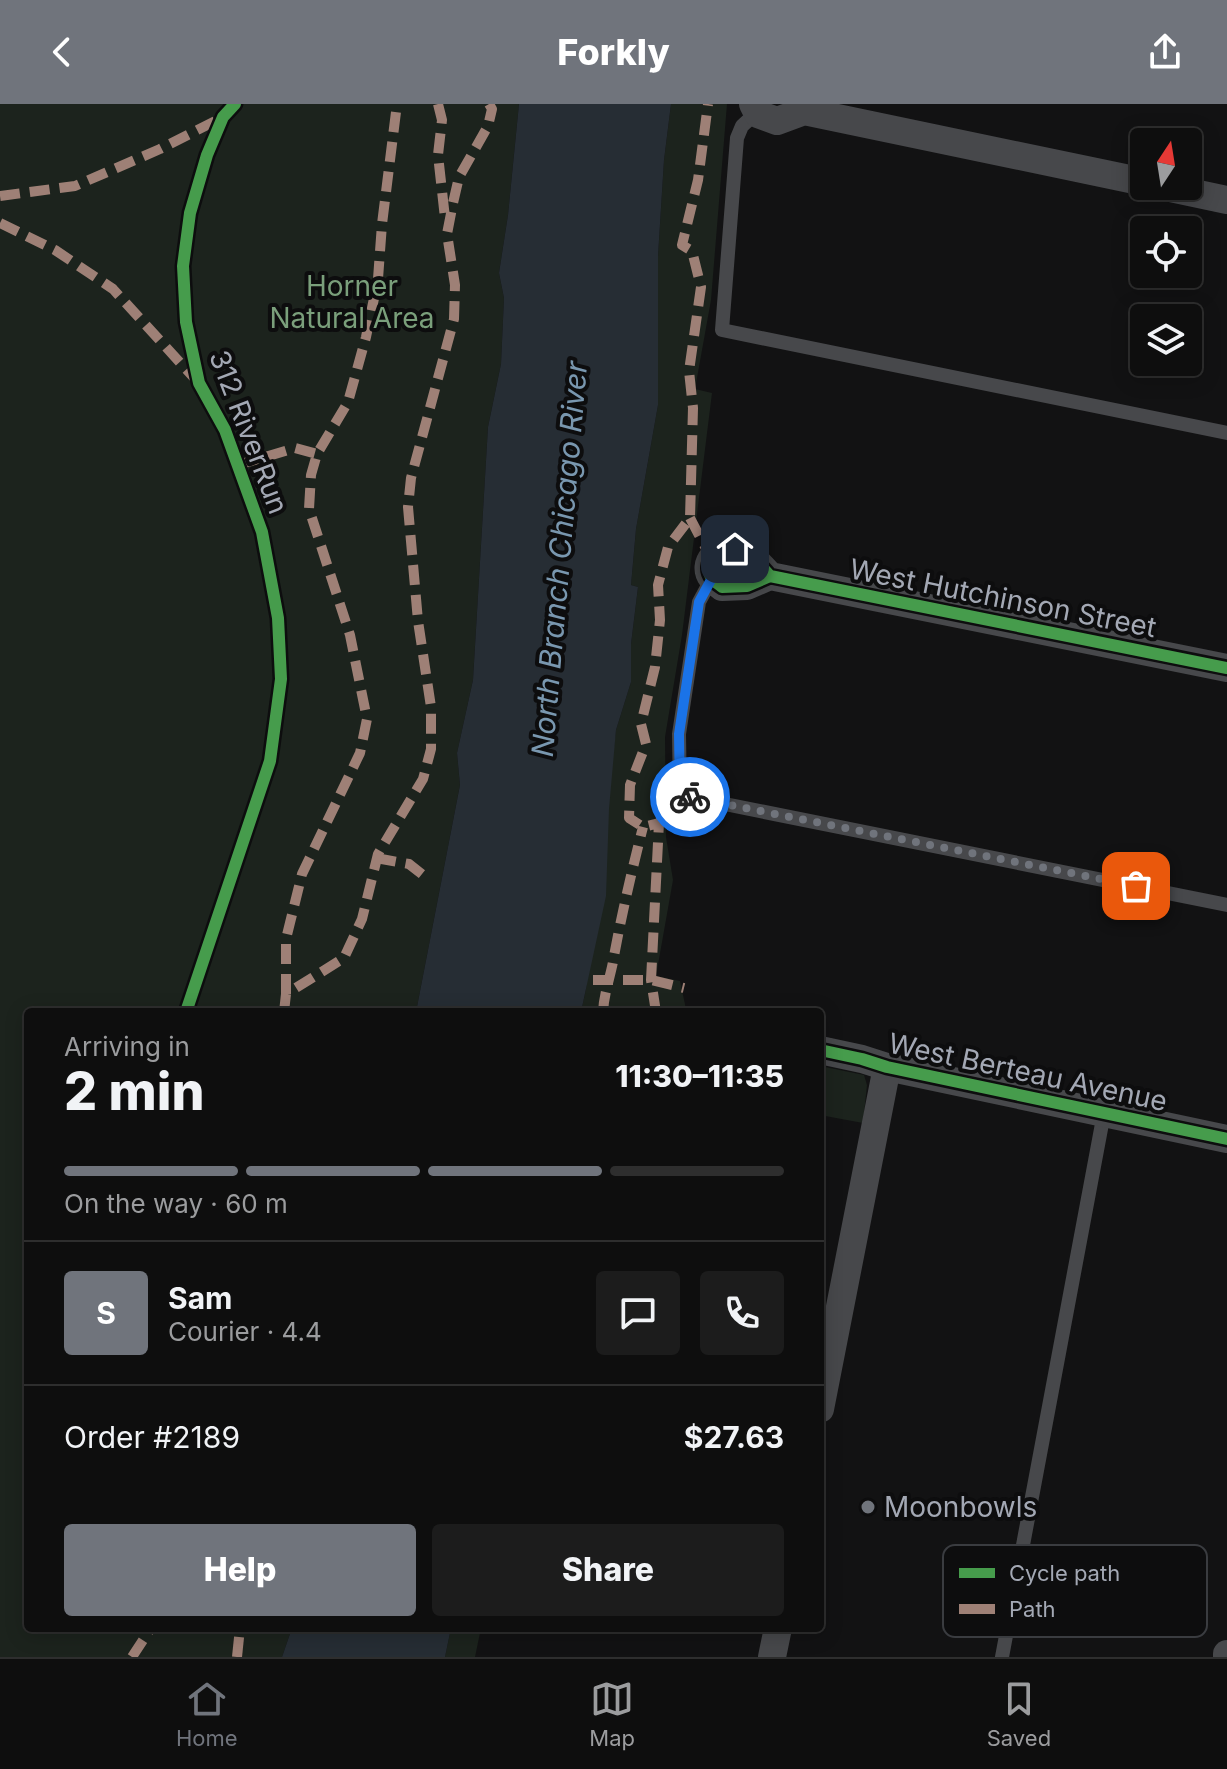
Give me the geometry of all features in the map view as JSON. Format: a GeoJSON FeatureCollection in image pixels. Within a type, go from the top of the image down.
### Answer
{"type":"FeatureCollection","features":[{"type":"Feature","properties":{"kind":"street"},"geometry":{"type":"LineString","coordinates":[[755,108],[777,121],[801,107],[1130,179]]}},
{"type":"Feature","properties":{"kind":"street"},"geometry":{"type":"LineString","coordinates":[[1202,195],[1227,200]]}},
{"type":"Feature","properties":{"kind":"street","name":"West Hutchinson Street"},"geometry":{"type":"LineString","coordinates":[[712,578],[709,569],[711,558],[719,550],[735,549],[750,555],[770,576],[1227,668]]}},
{"type":"Feature","properties":{"kind":"street","name":"West Berteau Avenue"},"geometry":{"type":"LineString","coordinates":[[824,1051],[1227,1139]]}},
{"type":"Feature","properties":{"kind":"street"},"geometry":{"type":"LineString","coordinates":[[824,1389],[887,1067]]}},
{"type":"Feature","properties":{"kind":"street"},"geometry":{"type":"LineString","coordinates":[[772,1657],[777,1632]]}},
{"type":"Feature","properties":{"kind":"lane"},"geometry":{"type":"LineString","coordinates":[[755,108],[737,138],[722,330],[1227,433]]}},
{"type":"Feature","properties":{"kind":"lane"},"geometry":{"type":"LineString","coordinates":[[712,578],[699,602],[679,734],[680,795],[1227,905]]}},
{"type":"Feature","properties":{"kind":"lane"},"geometry":{"type":"LineString","coordinates":[[1023,1545],[1104,1113]]}},
{"type":"Feature","properties":{"kind":"lane"},"geometry":{"type":"LineString","coordinates":[[1002,1657],[1006,1637]]}},
{"type":"Feature","properties":{"kind":"green space","name":"Horner Natural Area"},"geometry":{"type":"Polygon","coordinates":[[[0,104],[519,104],[499,273],[504,298],[501,364],[488,427],[473,680],[457,753],[460,785],[417,1008],[24,1008],[24,1632],[291,1632],[282,1657],[0,1657],[0,104]]]}},
{"type":"Feature","properties":{"kind":"green space"},"geometry":{"type":"Polygon","coordinates":[[[671,104],[727,104],[711,300],[695,389],[712,393],[682,635],[665,737],[666,837],[673,880],[656,976],[680,981],[686,1008],[582,1008],[616,730],[631,682],[631,644],[638,587],[631,585],[636,529],[658,405],[658,256],[671,104]]]}},
{"type":"Feature","properties":{"kind":"green space"},"geometry":{"type":"Polygon","coordinates":[[[824,1067],[864,1075],[867,1085],[863,1123],[824,1116],[824,1067]]]}},
{"type":"Feature","properties":{"kind":"green space"},"geometry":{"type":"Polygon","coordinates":[[[450,1632],[480,1632],[475,1657],[445,1657],[450,1632]]]}},
{"type":"Feature","properties":{"kind":"water","name":"North Branch Chicago River"},"geometry":{"type":"Polygon","coordinates":[[[519,104],[671,104],[658,256],[658,405],[636,529],[631,585],[638,587],[631,644],[631,682],[616,730],[606,896],[582,1008],[417,1008],[460,785],[457,753],[473,680],[488,427],[501,364],[504,298],[499,273],[519,104]]]}},
{"type":"Feature","properties":{"kind":"water"},"geometry":{"type":"Polygon","coordinates":[[[291,1632],[450,1632],[445,1657],[282,1657],[291,1632]]]}},
{"type":"Feature","properties":{"kind":"marked path"},"geometry":{"type":"LineString","coordinates":[[286,994],[286,939],[302,874],[360,753],[367,719],[350,635],[309,509],[311,475],[317,454],[348,402],[366,337],[378,279],[397,104]]}},
{"type":"Feature","properties":{"kind":"marked path"},"geometry":{"type":"LineString","coordinates":[[438,104],[442,120],[438,155],[445,218]]}},
{"type":"Feature","properties":{"kind":"marked path"},"geometry":{"type":"LineString","coordinates":[[284,1008],[286,994],[344,958],[362,919],[378,854],[423,779],[431,749],[431,707],[418,621],[408,507],[411,478],[454,319],[455,285],[447,234],[453,203],[459,177],[488,126],[492,109],[489,104]]}},
{"type":"Feature","properties":{"kind":"marked path"},"geometry":{"type":"LineString","coordinates":[[655,1008],[651,980],[659,823],[643,827],[629,818],[630,785],[646,744],[641,724],[655,667],[660,620],[658,585],[668,547],[690,518],[693,408],[689,371],[701,287],[692,251],[682,245],[698,180],[708,104]]}},
{"type":"Feature","properties":{"kind":"marked path"},"geometry":{"type":"LineString","coordinates":[[0,196],[75,186],[223,117]]}},
{"type":"Feature","properties":{"kind":"marked path"},"geometry":{"type":"LineString","coordinates":[[0,223],[55,250],[113,289],[196,380]]}},
{"type":"Feature","properties":{"kind":"marked path"},"geometry":{"type":"LineString","coordinates":[[238,465],[295,448],[317,454]]}},
{"type":"Feature","properties":{"kind":"marked path"},"geometry":{"type":"LineString","coordinates":[[690,518],[711,558]]}},
{"type":"Feature","properties":{"kind":"marked path"},"geometry":{"type":"LineString","coordinates":[[659,823],[680,795]]}},
{"type":"Feature","properties":{"kind":"marked path"},"geometry":{"type":"LineString","coordinates":[[604,1008],[643,827]]}},
{"type":"Feature","properties":{"kind":"marked path"},"geometry":{"type":"LineString","coordinates":[[376,858],[409,864],[428,879]]}},
{"type":"Feature","properties":{"kind":"marked path"},"geometry":{"type":"LineString","coordinates":[[593,980],[651,980],[684,988]]}},
{"type":"Feature","properties":{"kind":"marked path"},"geometry":{"type":"LineString","coordinates":[[132,1657],[148,1632]]}},
{"type":"Feature","properties":{"kind":"marked path"},"geometry":{"type":"LineString","coordinates":[[237,1657],[240,1632]]}},
{"type":"Feature","properties":{"kind":"cycle path","name":"312 RiverRun"},"geometry":{"type":"LineString","coordinates":[[187,1008],[270,761],[281,679],[278,618],[262,532],[225,430],[199,383],[186,322],[183,266],[190,213],[207,155],[223,117],[235,104]]}},
{"type":"Feature","properties":{"kind":"cycle path"},"geometry":{"type":"LineString","coordinates":[[770,576],[747,586],[722,587],[713,579],[709,567],[717,553],[734,549],[749,556],[770,576],[1227,668]]}},
{"type":"Feature","properties":{"kind":"cycle path"},"geometry":{"type":"LineString","coordinates":[[824,1051],[1227,1139]]}},
{"type":"Feature","properties":{"kind":"way so far"},"geometry":{"type":"LineString","coordinates":[[690,797],[1136,886]]}},
{"type":"Feature","properties":{"kind":"place","name":"Moonbowls"},"geometry":{"type":"Point","coordinates":[868,1507]}},
{"type":"Feature","properties":{"kind":"route"},"geometry":{"type":"LineString","coordinates":[[690,797],[680,795],[679,734],[699,602],[712,578],[709,569],[711,558],[719,550],[735,549]]}}]}
